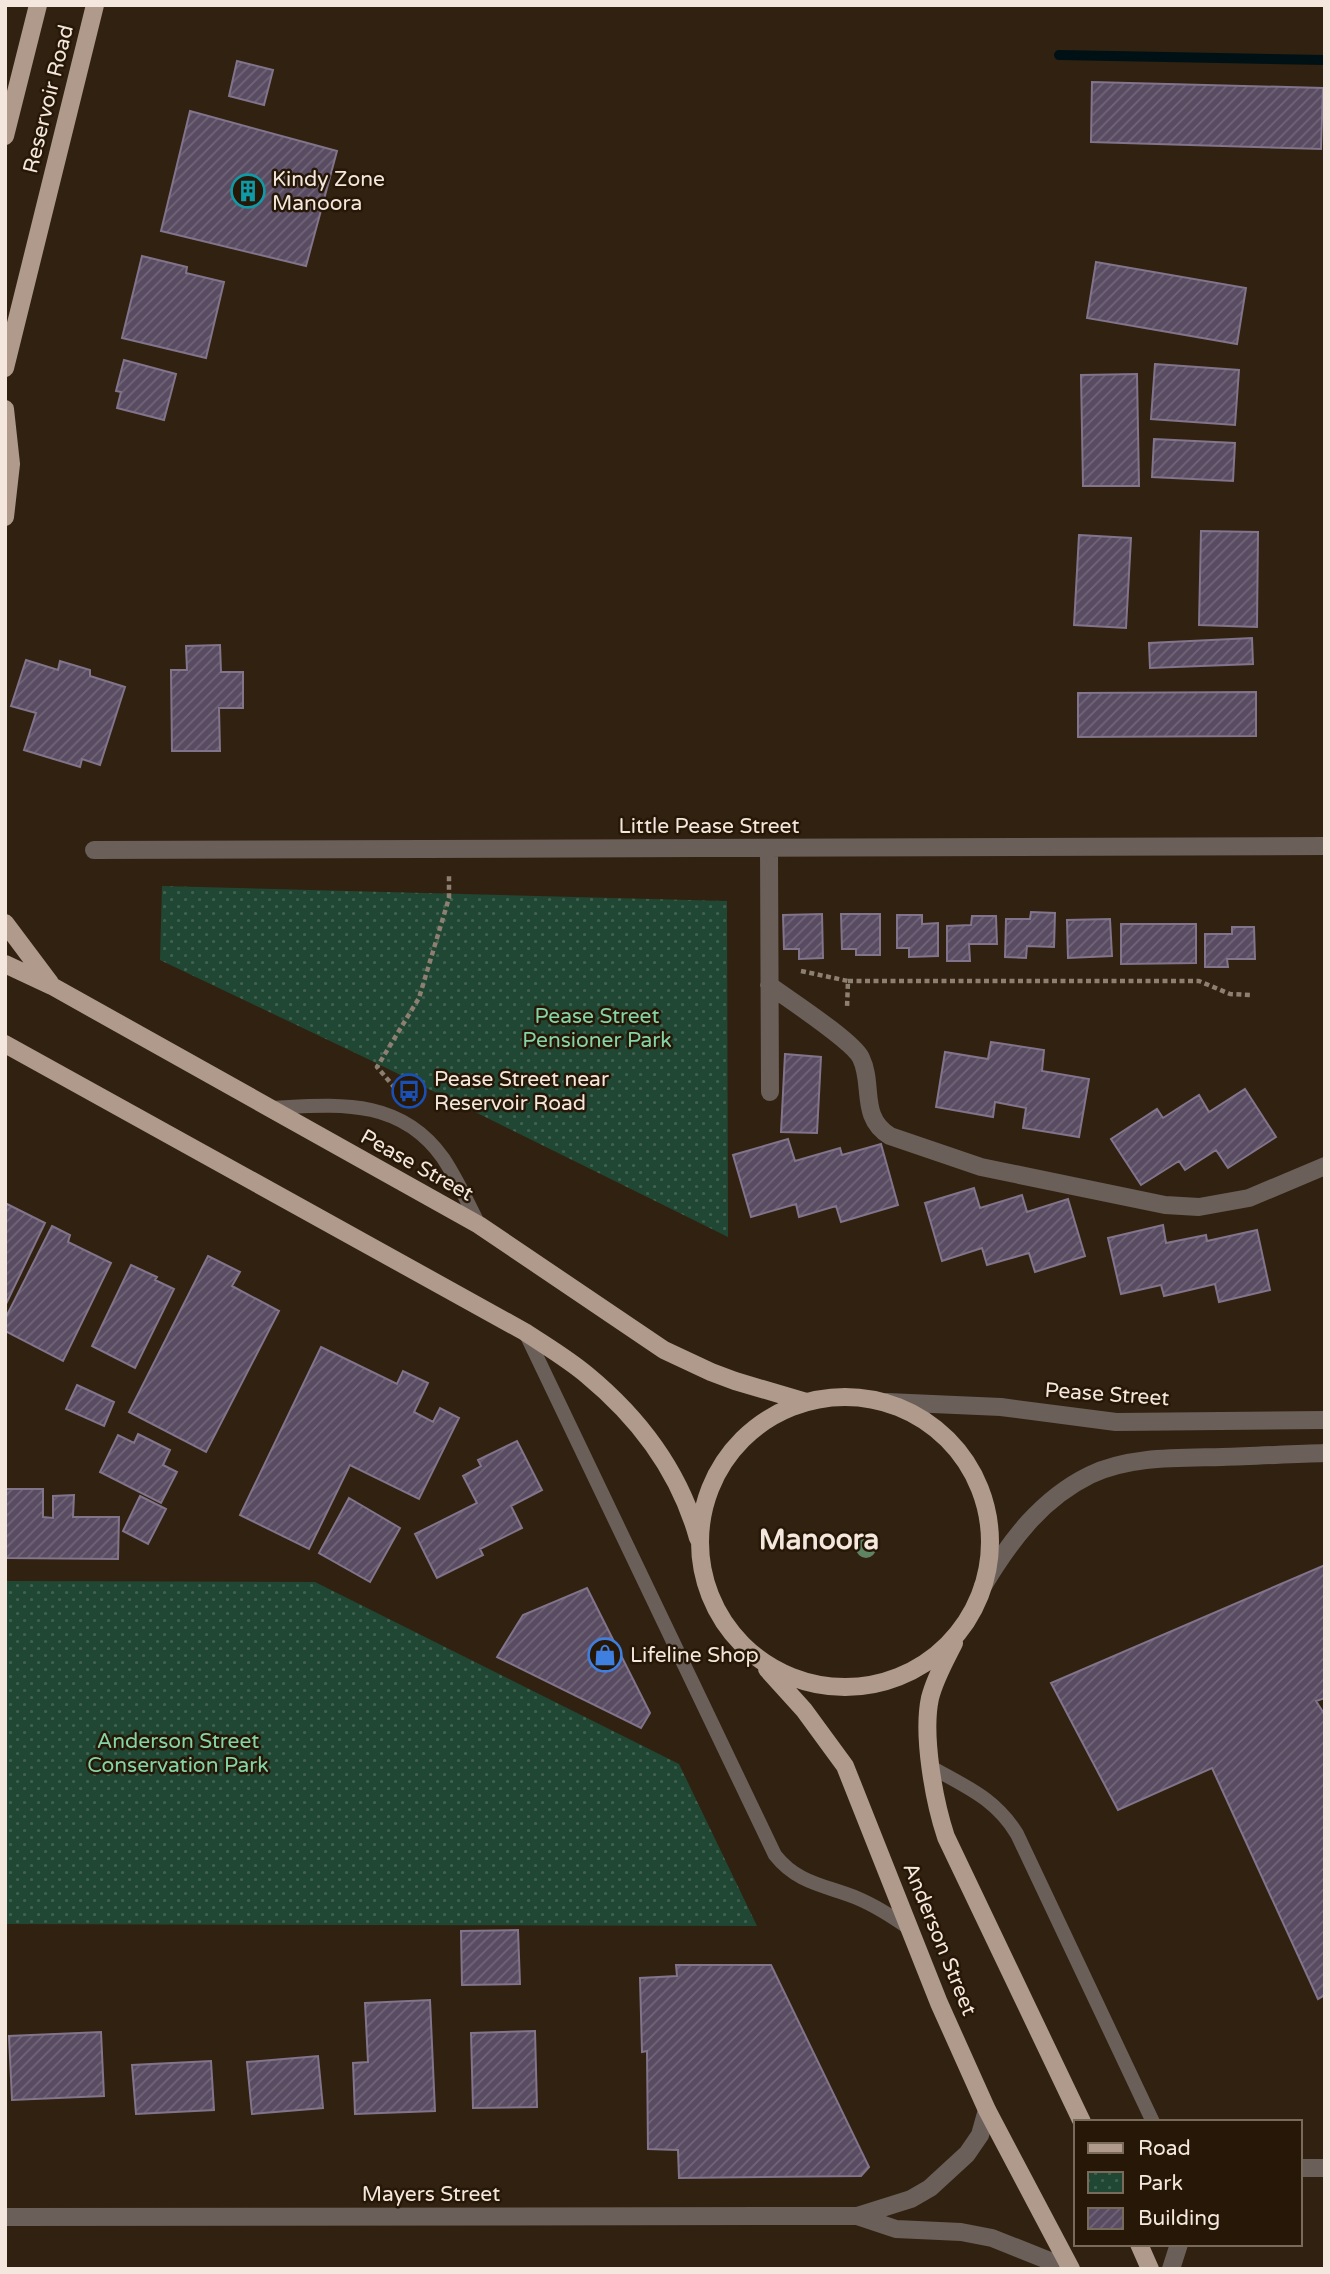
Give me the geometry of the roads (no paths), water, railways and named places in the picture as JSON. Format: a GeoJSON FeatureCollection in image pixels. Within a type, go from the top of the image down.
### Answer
{"type":"FeatureCollection","features":[{"type":"Feature","properties":{"kind":"main road","name":"Reservoir Road"},"geometry":{"type":"LineString","coordinates":[[5,136],[38,5]]}},
{"type":"Feature","properties":{"kind":"main road","name":"Reservoir Road"},"geometry":{"type":"LineString","coordinates":[[5,368],[95,5]]}},
{"type":"Feature","properties":{"kind":"main road"},"geometry":{"type":"LineString","coordinates":[[5,409],[11,464],[5,517]]}},
{"type":"Feature","properties":{"kind":"main road"},"geometry":{"type":"LineString","coordinates":[[5,923],[52,986]]}},
{"type":"Feature","properties":{"kind":"main road","name":"Pease Street"},"geometry":{"type":"LineString","coordinates":[[5,964],[52,986],[479,1225],[664,1350],[723,1377],[806,1402]]}},
{"type":"Feature","properties":{"kind":"main road"},"geometry":{"type":"LineString","coordinates":[[5,1044],[525,1332],[586,1373],[616,1400],[650,1440],[675,1479],[694,1524],[707,1583],[721,1616],[743,1644],[771,1666],[822,1685],[876,1684],[909,1672],[940,1652],[964,1625]]}},
{"type":"Feature","properties":{"kind":"main road"},"geometry":{"type":"LineString","coordinates":[[701,1548],[704,1510],[710,1491],[728,1457],[740,1442],[770,1417],[806,1402],[822,1398],[855,1397],[887,1402],[909,1411],[946,1438],[961,1455],[973,1474],[988,1518],[990,1541],[983,1586],[930,1697],[928,1725],[938,1812],[946,1837],[1081,2120]]}},
{"type":"Feature","properties":{"kind":"main road","name":"Anderson Street"},"geometry":{"type":"LineString","coordinates":[[743,1644],[804,1710],[836,1750],[845,1766],[939,2003],[987,2110],[1070,2269]]}},
{"type":"Feature","properties":{"kind":"main road"},"geometry":{"type":"LineString","coordinates":[[1140,2246],[1150,2269]]}},
{"type":"Feature","properties":{"kind":"street","name":"Little Pease Street"},"geometry":{"type":"LineString","coordinates":[[94,850],[1325,846]]}},
{"type":"Feature","properties":{"kind":"street"},"geometry":{"type":"LineString","coordinates":[[769,848],[770,1092]]}},
{"type":"Feature","properties":{"kind":"street"},"geometry":{"type":"LineString","coordinates":[[769,985],[861,1056],[866,1071],[869,1107],[880,1130],[890,1136],[982,1167],[1165,1205],[1199,1207],[1249,1198],[1325,1166]]}},
{"type":"Feature","properties":{"kind":"street","name":"Pease Street"},"geometry":{"type":"LineString","coordinates":[[887,1402],[1001,1408],[1116,1422],[1325,1420]]}},
{"type":"Feature","properties":{"kind":"street"},"geometry":{"type":"LineString","coordinates":[[983,1586],[1006,1548],[1030,1519],[1067,1489],[1105,1469],[1147,1461],[1325,1453]]}},
{"type":"Feature","properties":{"kind":"street","name":"Mayers Street"},"geometry":{"type":"LineString","coordinates":[[5,2217],[858,2216],[911,2199],[930,2188],[967,2154],[980,2134],[987,2110]]}},
{"type":"Feature","properties":{"kind":"street"},"geometry":{"type":"LineString","coordinates":[[1302,2168],[1325,2168]]}},
{"type":"Feature","properties":{"kind":"street","name":"Mayers Street"},"geometry":{"type":"LineString","coordinates":[[858,2216],[896,2229],[961,2232],[992,2238],[1070,2269]]}},
{"type":"Feature","properties":{"kind":"street"},"geometry":{"type":"LineString","coordinates":[[1171,2269],[1178,2246]]}},
{"type":"Feature","properties":{"kind":"lane"},"geometry":{"type":"LineString","coordinates":[[268,1108],[354,1106],[380,1112],[408,1126],[428,1141],[444,1160],[479,1225]]}},
{"type":"Feature","properties":{"kind":"lane"},"geometry":{"type":"LineString","coordinates":[[525,1332],[775,1855],[796,1876],[867,1903],[910,1929]]}},
{"type":"Feature","properties":{"kind":"lane"},"geometry":{"type":"LineString","coordinates":[[932,1767],[994,1804],[1009,1820],[1152,2120]]}},
{"type":"Feature","properties":{"kind":"waterway"},"geometry":{"type":"LineString","coordinates":[[1059,55],[1325,60]]}},
{"type":"Feature","properties":{"kind":"place","name":"Kindy Zone Manoora"},"geometry":{"type":"Point","coordinates":[248,191]}},
{"type":"Feature","properties":{"kind":"place","name":"Pease Street near Reservoir Road"},"geometry":{"type":"Point","coordinates":[409,1091]}},
{"type":"Feature","properties":{"kind":"place","name":"Lifeline Shop"},"geometry":{"type":"Point","coordinates":[605,1655]}},
{"type":"Feature","properties":{"kind":"district","name":"Manoora"},"geometry":{"type":"Point","coordinates":[819,1539]}},
{"type":"Feature","properties":{"kind":"park label","name":"Pease Street Pensioner Park"},"geometry":{"type":"Point","coordinates":[597,1028]}},
{"type":"Feature","properties":{"kind":"park label","name":"Anderson Street Conservation Park"},"geometry":{"type":"Point","coordinates":[178,1753]}}]}
